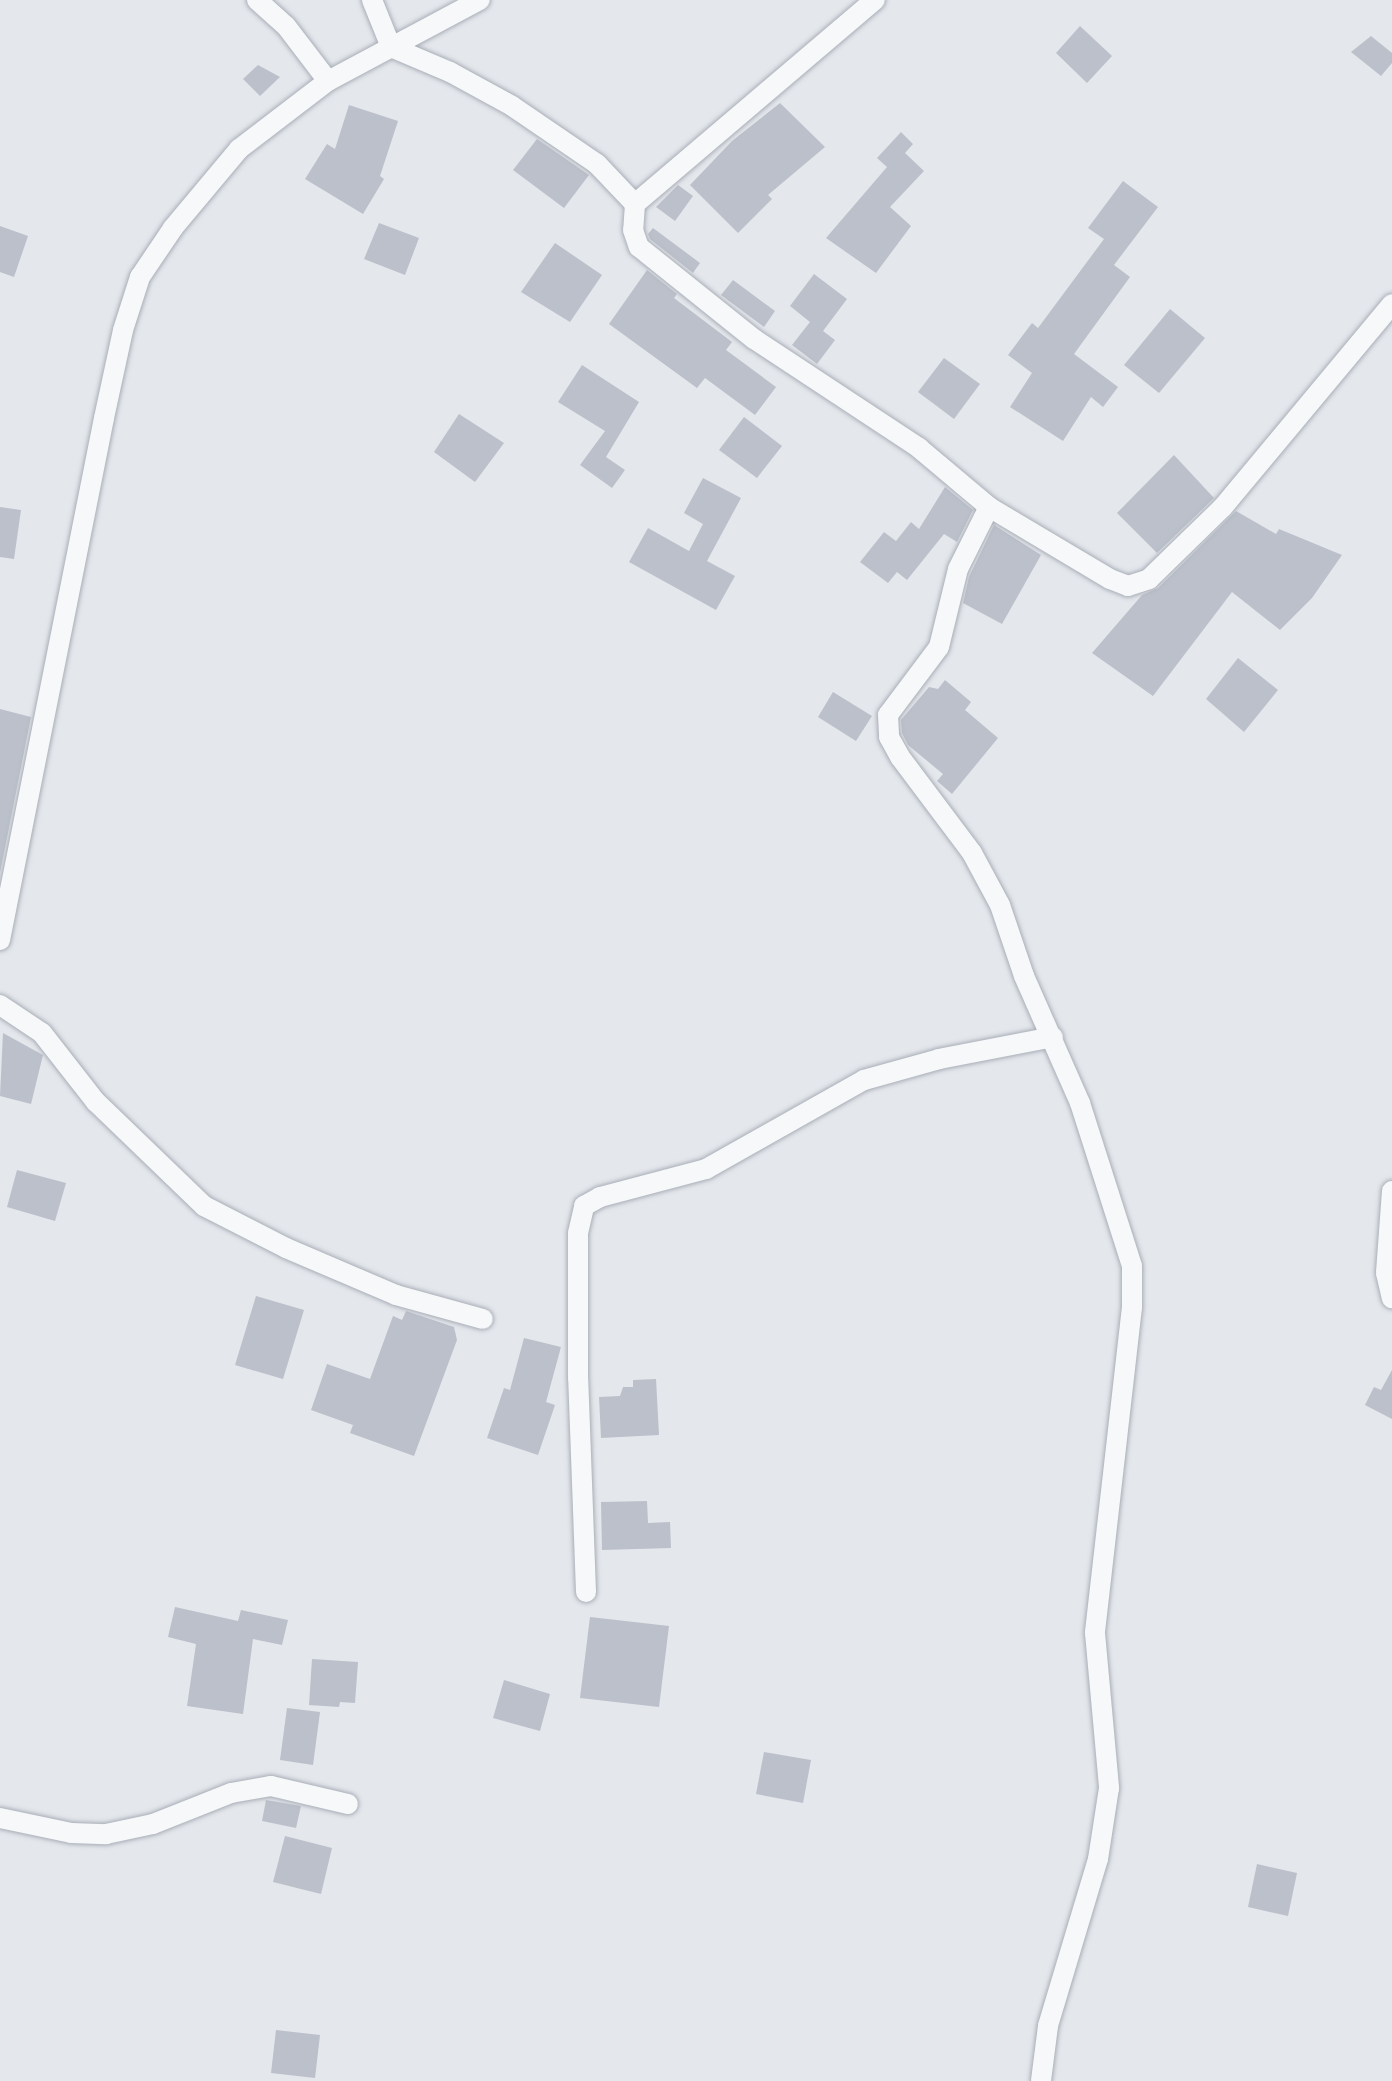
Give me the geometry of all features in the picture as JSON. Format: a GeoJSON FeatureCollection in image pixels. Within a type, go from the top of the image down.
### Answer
{"type":"FeatureCollection","features":[{"type":"Feature","properties":{"kind":"street"},"geometry":{"type":"LineString","coordinates":[[257,0],[286,26],[328,81]]}},
{"type":"Feature","properties":{"kind":"street"},"geometry":{"type":"LineString","coordinates":[[372,0],[391,47],[450,72],[512,106],[597,164],[635,204]]}},
{"type":"Feature","properties":{"kind":"street"},"geometry":{"type":"LineString","coordinates":[[0,940],[104,418],[140,277],[173,228],[239,149],[328,81],[480,0]]}},
{"type":"Feature","properties":{"kind":"street"},"geometry":{"type":"LineString","coordinates":[[875,0],[635,204],[633,230],[639,247],[754,339],[919,448],[989,507],[1110,579],[1128,586],[1149,579],[1223,507],[1392,304]]}},
{"type":"Feature","properties":{"kind":"street"},"geometry":{"type":"LineString","coordinates":[[989,507],[958,569],[939,647],[888,715],[889,737],[900,757],[972,853],[1000,905],[1024,976],[1080,1103],[1132,1266],[1132,1307],[1095,1633],[1109,1788],[1098,1859],[1048,2026],[1041,2081]]}},
{"type":"Feature","properties":{"kind":"street"},"geometry":{"type":"LineString","coordinates":[[0,1005],[42,1033],[96,1102],[204,1206],[286,1248],[396,1295],[483,1319]]}},
{"type":"Feature","properties":{"kind":"street"},"geometry":{"type":"LineString","coordinates":[[586,1592],[578,1378],[578,1233],[584,1206],[600,1197],[706,1169],[864,1080],[939,1059],[1053,1037]]}},
{"type":"Feature","properties":{"kind":"street"},"geometry":{"type":"LineString","coordinates":[[1392,1191],[1386,1273],[1392,1298]]}},
{"type":"Feature","properties":{"kind":"street"},"geometry":{"type":"LineString","coordinates":[[0,1818],[71,1833],[106,1834],[153,1824],[231,1793],[271,1786],[348,1804]]}},
{"type":"Feature","properties":{"kind":"building"},"geometry":{"type":"Polygon","coordinates":[[[1080,26],[1112,56],[1087,83],[1056,53],[1080,26]]]}},
{"type":"Feature","properties":{"kind":"building"},"geometry":{"type":"Polygon","coordinates":[[[1371,36],[1392,53],[1392,63],[1381,76],[1351,52],[1371,36]]]}},
{"type":"Feature","properties":{"kind":"building"},"geometry":{"type":"Polygon","coordinates":[[[258,65],[280,77],[260,96],[243,79],[258,65]]]}},
{"type":"Feature","properties":{"kind":"building"},"geometry":{"type":"Polygon","coordinates":[[[780,103],[825,147],[768,195],[772,199],[738,233],[690,185],[732,141],[780,103]]]}},
{"type":"Feature","properties":{"kind":"building"},"geometry":{"type":"Polygon","coordinates":[[[349,105],[398,121],[380,176],[384,179],[363,214],[305,179],[327,144],[335,149],[349,105]]]}},
{"type":"Feature","properties":{"kind":"building"},"geometry":{"type":"Polygon","coordinates":[[[901,132],[913,144],[905,153],[924,171],[890,207],[911,226],[876,273],[826,238],[887,167],[877,158],[901,132]]]}},
{"type":"Feature","properties":{"kind":"building"},"geometry":{"type":"Polygon","coordinates":[[[537,139],[589,175],[564,208],[513,170],[537,139]]]}},
{"type":"Feature","properties":{"kind":"building"},"geometry":{"type":"Polygon","coordinates":[[[1123,181],[1158,207],[1114,265],[1130,277],[1074,354],[1118,387],[1103,407],[1091,397],[1063,441],[1010,407],[1032,373],[1008,355],[1032,323],[1038,328],[1104,239],[1088,228],[1123,181]]]}},
{"type":"Feature","properties":{"kind":"building"},"geometry":{"type":"Polygon","coordinates":[[[678,185],[693,196],[675,221],[656,207],[678,185]]]}},
{"type":"Feature","properties":{"kind":"building"},"geometry":{"type":"Polygon","coordinates":[[[379,223],[419,238],[405,275],[364,259],[379,223]]]}},
{"type":"Feature","properties":{"kind":"building"},"geometry":{"type":"Polygon","coordinates":[[[0,226],[28,236],[14,277],[0,272],[0,226]]]}},
{"type":"Feature","properties":{"kind":"building"},"geometry":{"type":"Polygon","coordinates":[[[653,228],[700,263],[693,273],[650,239],[648,234],[653,228]]]}},
{"type":"Feature","properties":{"kind":"building"},"geometry":{"type":"Polygon","coordinates":[[[555,243],[602,275],[570,322],[521,292],[555,243]]]}},
{"type":"Feature","properties":{"kind":"building"},"geometry":{"type":"Polygon","coordinates":[[[647,270],[677,294],[674,298],[732,342],[726,350],[776,387],[755,415],[705,378],[697,388],[609,324],[647,270]]]}},
{"type":"Feature","properties":{"kind":"building"},"geometry":{"type":"Polygon","coordinates":[[[814,274],[847,299],[823,331],[835,340],[817,364],[792,345],[810,322],[790,306],[814,274]]]}},
{"type":"Feature","properties":{"kind":"building"},"geometry":{"type":"Polygon","coordinates":[[[733,280],[775,311],[764,327],[721,295],[733,280]]]}},
{"type":"Feature","properties":{"kind":"building"},"geometry":{"type":"Polygon","coordinates":[[[1170,309],[1205,338],[1159,393],[1124,365],[1170,309]]]}},
{"type":"Feature","properties":{"kind":"building"},"geometry":{"type":"Polygon","coordinates":[[[944,358],[980,384],[954,419],[918,392],[944,358]]]}},
{"type":"Feature","properties":{"kind":"building"},"geometry":{"type":"Polygon","coordinates":[[[582,365],[639,402],[606,457],[625,470],[612,488],[580,465],[605,431],[558,402],[582,365]]]}},
{"type":"Feature","properties":{"kind":"building"},"geometry":{"type":"Polygon","coordinates":[[[459,414],[504,443],[475,482],[434,452],[459,414]]]}},
{"type":"Feature","properties":{"kind":"building"},"geometry":{"type":"Polygon","coordinates":[[[744,417],[782,446],[757,478],[719,450],[744,417]]]}},
{"type":"Feature","properties":{"kind":"building"},"geometry":{"type":"Polygon","coordinates":[[[1174,455],[1214,498],[1157,553],[1117,513],[1174,455]]]}},
{"type":"Feature","properties":{"kind":"building"},"geometry":{"type":"Polygon","coordinates":[[[703,478],[741,498],[707,561],[735,576],[716,610],[629,562],[648,528],[689,551],[703,524],[684,513],[703,478]]]}},
{"type":"Feature","properties":{"kind":"building"},"geometry":{"type":"Polygon","coordinates":[[[945,487],[973,510],[957,542],[944,534],[907,580],[897,572],[888,583],[860,562],[884,532],[896,541],[911,522],[919,529],[945,487]]]}},
{"type":"Feature","properties":{"kind":"building"},"geometry":{"type":"Polygon","coordinates":[[[0,507],[21,510],[14,559],[0,557],[0,507]]]}},
{"type":"Feature","properties":{"kind":"building"},"geometry":{"type":"Polygon","coordinates":[[[1236,511],[1276,534],[1279,529],[1342,555],[1312,598],[1280,630],[1232,592],[1153,696],[1092,653],[1142,595],[1158,588],[1236,511]]]}},
{"type":"Feature","properties":{"kind":"building"},"geometry":{"type":"Polygon","coordinates":[[[994,525],[1041,555],[1002,624],[963,603],[969,577],[994,525]]]}},
{"type":"Feature","properties":{"kind":"building"},"geometry":{"type":"Polygon","coordinates":[[[1238,658],[1278,690],[1244,732],[1206,699],[1238,658]]]}},
{"type":"Feature","properties":{"kind":"building"},"geometry":{"type":"Polygon","coordinates":[[[945,680],[971,702],[965,710],[998,738],[952,794],[937,781],[943,774],[908,745],[902,733],[901,720],[929,687],[938,689],[945,680]]]}},
{"type":"Feature","properties":{"kind":"building"},"geometry":{"type":"Polygon","coordinates":[[[833,692],[872,716],[856,741],[818,717],[833,692]]]}},
{"type":"Feature","properties":{"kind":"building"},"geometry":{"type":"Polygon","coordinates":[[[0,709],[31,717],[0,873],[0,709]]]}},
{"type":"Feature","properties":{"kind":"building"},"geometry":{"type":"Polygon","coordinates":[[[3,1033],[43,1055],[31,1104],[0,1096],[3,1033]]]}},
{"type":"Feature","properties":{"kind":"building"},"geometry":{"type":"Polygon","coordinates":[[[17,1170],[66,1183],[55,1221],[7,1207],[17,1170]]]}},
{"type":"Feature","properties":{"kind":"building"},"geometry":{"type":"Polygon","coordinates":[[[256,1296],[304,1310],[283,1379],[235,1365],[256,1296]]]}},
{"type":"Feature","properties":{"kind":"building"},"geometry":{"type":"Polygon","coordinates":[[[406,1311],[454,1327],[457,1340],[414,1456],[350,1433],[353,1425],[311,1410],[327,1364],[370,1379],[393,1316],[402,1320],[406,1311]]]}},
{"type":"Feature","properties":{"kind":"building"},"geometry":{"type":"Polygon","coordinates":[[[524,1338],[561,1347],[546,1402],[555,1405],[538,1455],[487,1438],[504,1388],[510,1390],[524,1338]]]}},
{"type":"Feature","properties":{"kind":"building"},"geometry":{"type":"Polygon","coordinates":[[[1392,1370],[1392,1419],[1365,1405],[1374,1387],[1381,1390],[1392,1370]]]}},
{"type":"Feature","properties":{"kind":"building"},"geometry":{"type":"Polygon","coordinates":[[[656,1379],[659,1435],[601,1438],[599,1397],[620,1396],[623,1387],[633,1387],[633,1380],[656,1379]]]}},
{"type":"Feature","properties":{"kind":"building"},"geometry":{"type":"Polygon","coordinates":[[[647,1501],[648,1523],[670,1522],[671,1548],[602,1550],[601,1502],[647,1501]]]}},
{"type":"Feature","properties":{"kind":"building"},"geometry":{"type":"Polygon","coordinates":[[[175,1607],[238,1621],[241,1610],[288,1620],[282,1645],[253,1639],[243,1714],[187,1706],[196,1644],[168,1637],[175,1607]]]}},
{"type":"Feature","properties":{"kind":"building"},"geometry":{"type":"Polygon","coordinates":[[[590,1617],[669,1626],[659,1707],[580,1698],[590,1617]]]}},
{"type":"Feature","properties":{"kind":"building"},"geometry":{"type":"Polygon","coordinates":[[[312,1659],[358,1662],[355,1703],[340,1702],[339,1707],[309,1705],[312,1659]]]}},
{"type":"Feature","properties":{"kind":"building"},"geometry":{"type":"Polygon","coordinates":[[[504,1680],[550,1694],[540,1731],[493,1718],[504,1680]]]}},
{"type":"Feature","properties":{"kind":"building"},"geometry":{"type":"Polygon","coordinates":[[[287,1708],[320,1712],[313,1765],[280,1760],[287,1708]]]}},
{"type":"Feature","properties":{"kind":"building"},"geometry":{"type":"Polygon","coordinates":[[[764,1752],[811,1760],[803,1803],[756,1794],[764,1752]]]}},
{"type":"Feature","properties":{"kind":"building"},"geometry":{"type":"Polygon","coordinates":[[[266,1800],[301,1806],[296,1828],[262,1821],[266,1800]]]}},
{"type":"Feature","properties":{"kind":"building"},"geometry":{"type":"Polygon","coordinates":[[[285,1836],[332,1848],[321,1894],[273,1882],[285,1836]]]}},
{"type":"Feature","properties":{"kind":"building"},"geometry":{"type":"Polygon","coordinates":[[[1257,1864],[1297,1873],[1288,1916],[1248,1907],[1257,1864]]]}},
{"type":"Feature","properties":{"kind":"building"},"geometry":{"type":"Polygon","coordinates":[[[276,2030],[320,2035],[315,2078],[271,2073],[276,2030]]]}}]}
